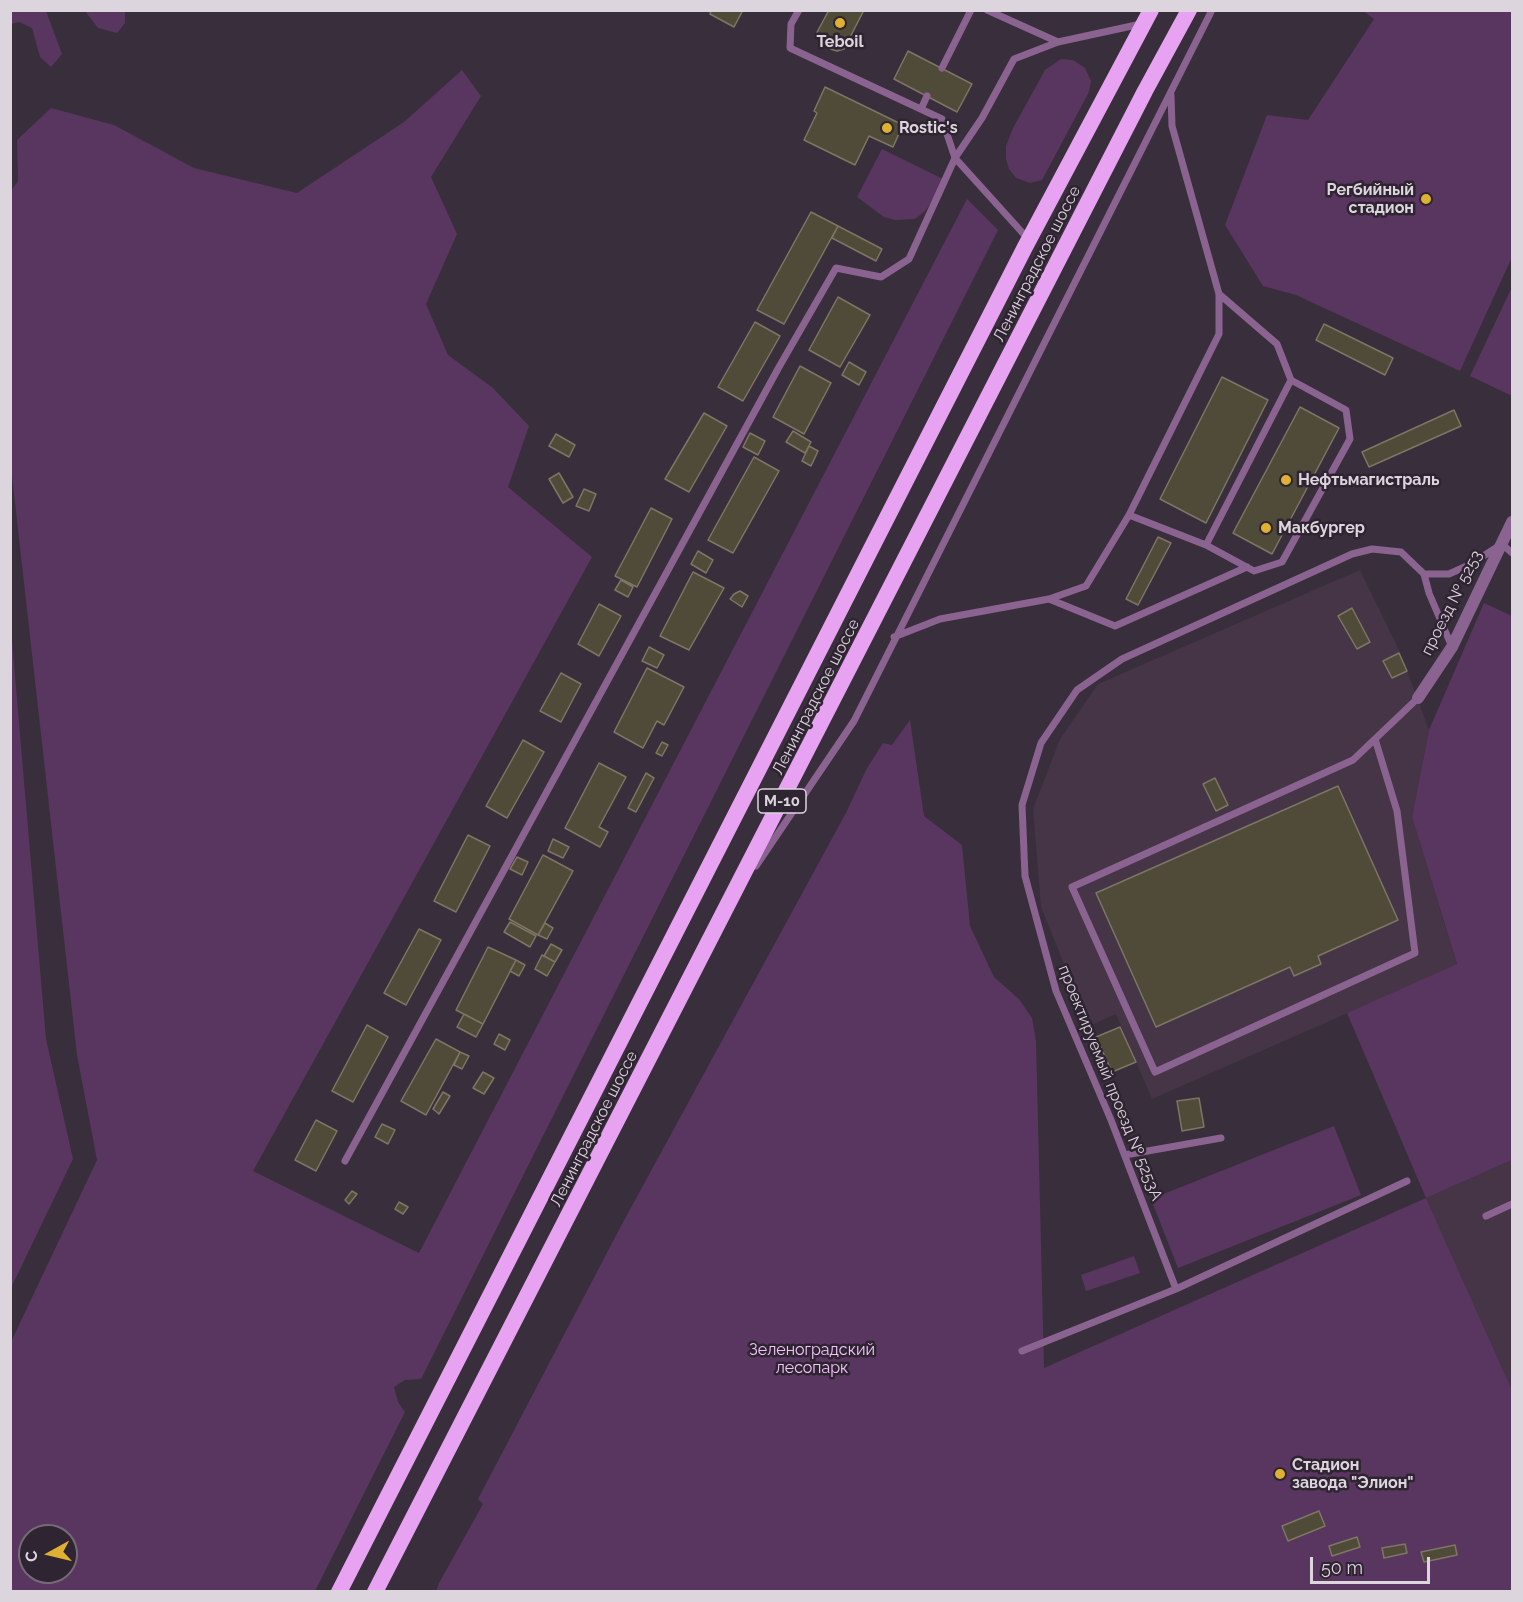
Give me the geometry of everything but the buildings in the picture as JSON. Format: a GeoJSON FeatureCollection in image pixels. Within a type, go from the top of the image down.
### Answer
{"type":"FeatureCollection","features":[{"type":"Feature","properties":{"kind":"highway","name":"Ленинградское шоссе"},"geometry":{"type":"LineString","coordinates":[[375,1592],[1189,10]]}},
{"type":"Feature","properties":{"kind":"highway","name":"Ленинградское шоссе"},"geometry":{"type":"LineString","coordinates":[[339,1592],[1029,240],[1148,17]]}},
{"type":"Feature","properties":{"kind":"street","name":"проезд № 5253"},"geometry":{"type":"LineString","coordinates":[[1418,698],[1452,647],[1512,522]]}},
{"type":"Feature","properties":{"kind":"lane"},"geometry":{"type":"LineString","coordinates":[[799,10],[791,24],[790,48],[942,119],[954,158],[1029,240]]}},
{"type":"Feature","properties":{"kind":"lane"},"geometry":{"type":"LineString","coordinates":[[942,68],[971,10]]}},
{"type":"Feature","properties":{"kind":"lane"},"geometry":{"type":"LineString","coordinates":[[987,10],[1058,42]]}},
{"type":"Feature","properties":{"kind":"lane"},"geometry":{"type":"LineString","coordinates":[[729,905],[854,721],[894,637],[1212,10]]}},
{"type":"Feature","properties":{"kind":"lane"},"geometry":{"type":"LineString","coordinates":[[345,1161],[779,367],[836,268],[880,277],[909,259],[954,158],[982,118],[1014,59],[1058,42],[1148,17]]}},
{"type":"Feature","properties":{"kind":"lane"},"geometry":{"type":"LineString","coordinates":[[894,637],[940,619],[1049,599],[1086,586],[1129,515],[1219,334],[1219,294],[1172,126],[1171,92]]}},
{"type":"Feature","properties":{"kind":"lane"},"geometry":{"type":"LineString","coordinates":[[921,109],[927,96]]}},
{"type":"Feature","properties":{"kind":"lane"},"geometry":{"type":"LineString","coordinates":[[1129,515],[1206,545],[1254,571],[1282,562],[1350,439],[1346,410],[1291,380],[1277,344],[1219,294]]}},
{"type":"Feature","properties":{"kind":"lane"},"geometry":{"type":"LineString","coordinates":[[1206,545],[1291,380]]}},
{"type":"Feature","properties":{"kind":"lane"},"geometry":{"type":"LineString","coordinates":[[1452,647],[1429,593],[1424,574],[1449,574],[1471,564],[1502,544],[1512,553]]}},
{"type":"Feature","properties":{"kind":"lane","name":"проектируемый проезд № 5253А"},"geometry":{"type":"LineString","coordinates":[[1176,1289],[1125,1155],[1056,990],[1025,876],[1022,805],[1041,743],[1077,690],[1122,659],[1352,554],[1372,549],[1401,552],[1424,574]]}},
{"type":"Feature","properties":{"kind":"lane"},"geometry":{"type":"LineString","coordinates":[[1049,599],[1115,626],[1246,567]]}},
{"type":"Feature","properties":{"kind":"lane"},"geometry":{"type":"LineString","coordinates":[[1375,739],[1397,811],[1415,953],[1155,1072],[1072,887],[1353,760],[1375,739],[1418,698]]}},
{"type":"Feature","properties":{"kind":"lane"},"geometry":{"type":"LineString","coordinates":[[1125,1155],[1221,1138]]}},
{"type":"Feature","properties":{"kind":"lane"},"geometry":{"type":"LineString","coordinates":[[1022,1351],[1176,1289],[1407,1181]]}},
{"type":"Feature","properties":{"kind":"lane"},"geometry":{"type":"LineString","coordinates":[[1486,1216],[1512,1204]]}},
{"type":"Feature","properties":{"kind":"shaded area"},"geometry":{"type":"Polygon","coordinates":[[[1360,570],[1400,652],[1429,730],[1412,817],[1457,965],[1152,1099],[1116,1014],[1089,1026],[1041,907],[1033,809],[1060,739],[1098,684],[1360,570]]]}},
{"type":"Feature","properties":{"kind":"shaded area"},"geometry":{"type":"Polygon","coordinates":[[[1512,1160],[1512,1390],[1426,1198],[1512,1160]]]}},
{"type":"Feature","properties":{"kind":"green space"},"geometry":{"type":"Polygon","coordinates":[[[11,10],[46,11],[62,54],[51,67],[40,57],[32,28],[19,22],[11,24],[11,10]]]}},
{"type":"Feature","properties":{"kind":"green space"},"geometry":{"type":"Polygon","coordinates":[[[85,11],[125,11],[125,23],[117,33],[98,28],[85,11]]]}},
{"type":"Feature","properties":{"kind":"green space"},"geometry":{"type":"Polygon","coordinates":[[[1363,11],[1512,11],[1512,257],[1460,371],[1296,295],[1263,286],[1225,225],[1267,115],[1308,120],[1374,19],[1363,11]]]}},
{"type":"Feature","properties":{"kind":"green space"},"geometry":{"type":"Polygon","coordinates":[[[1061,59],[1073,60],[1085,68],[1091,81],[1089,92],[1042,180],[1030,183],[1016,178],[1009,169],[1006,146],[1013,128],[1045,70],[1061,59]]]}},
{"type":"Feature","properties":{"kind":"green space"},"geometry":{"type":"Polygon","coordinates":[[[462,70],[481,96],[431,177],[457,234],[426,304],[448,355],[493,388],[529,426],[508,487],[592,557],[253,1171],[419,1253],[967,199],[998,230],[421,1379],[405,1380],[394,1387],[398,1402],[405,1412],[315,1591],[11,1591],[11,1342],[97,1160],[77,1055],[11,467],[10,192],[18,181],[17,140],[51,108],[114,125],[194,168],[297,193],[404,122],[462,70]]]}},
{"type":"Feature","properties":{"kind":"green space"},"geometry":{"type":"Polygon","coordinates":[[[882,149],[943,179],[934,199],[915,219],[895,220],[884,217],[857,197],[882,149]]]}},
{"type":"Feature","properties":{"kind":"green space"},"geometry":{"type":"Polygon","coordinates":[[[1512,287],[1512,396],[1470,376],[1512,287]]]}},
{"type":"Feature","properties":{"kind":"green space"},"geometry":{"type":"Polygon","coordinates":[[[1484,603],[1512,616],[1512,1160],[1426,1198],[1347,1013],[1457,964],[1412,817],[1429,730],[1484,603]]]}},
{"type":"Feature","properties":{"kind":"green space"},"geometry":{"type":"Polygon","coordinates":[[[10,617],[46,1039],[73,1159],[11,1288],[10,617]]]}},
{"type":"Feature","properties":{"kind":"green space","name":"Зеленоградский лесопарк"},"geometry":{"type":"Polygon","coordinates":[[[910,720],[924,816],[962,845],[970,926],[994,977],[1019,999],[1032,1018],[1036,1041],[1044,1368],[1426,1198],[1512,1390],[1512,1591],[436,1592],[483,1504],[478,1499],[621,1226],[847,811],[866,770],[883,743],[892,745],[910,720]]]}},
{"type":"Feature","properties":{"kind":"green space"},"geometry":{"type":"Polygon","coordinates":[[[1334,1126],[1361,1195],[1178,1268],[1151,1199],[1334,1126]]]}},
{"type":"Feature","properties":{"kind":"green space"},"geometry":{"type":"Polygon","coordinates":[[[1134,1256],[1140,1273],[1086,1291],[1081,1275],[1134,1256]]]}},
{"type":"Feature","properties":{"kind":"place","name":"Teboil"},"geometry":{"type":"Point","coordinates":[840,23]}},
{"type":"Feature","properties":{"kind":"place","name":"Rostic's"},"geometry":{"type":"Point","coordinates":[887,128]}},
{"type":"Feature","properties":{"kind":"place","name":"Регбийный стадион"},"geometry":{"type":"Point","coordinates":[1426,199]}},
{"type":"Feature","properties":{"kind":"place","name":"Нефтьмагистраль"},"geometry":{"type":"Point","coordinates":[1286,480]}},
{"type":"Feature","properties":{"kind":"place","name":"Макбургер"},"geometry":{"type":"Point","coordinates":[1266,528]}},
{"type":"Feature","properties":{"kind":"place","name":"Стадион завода \"Элион\""},"geometry":{"type":"Point","coordinates":[1280,1474]}}]}
